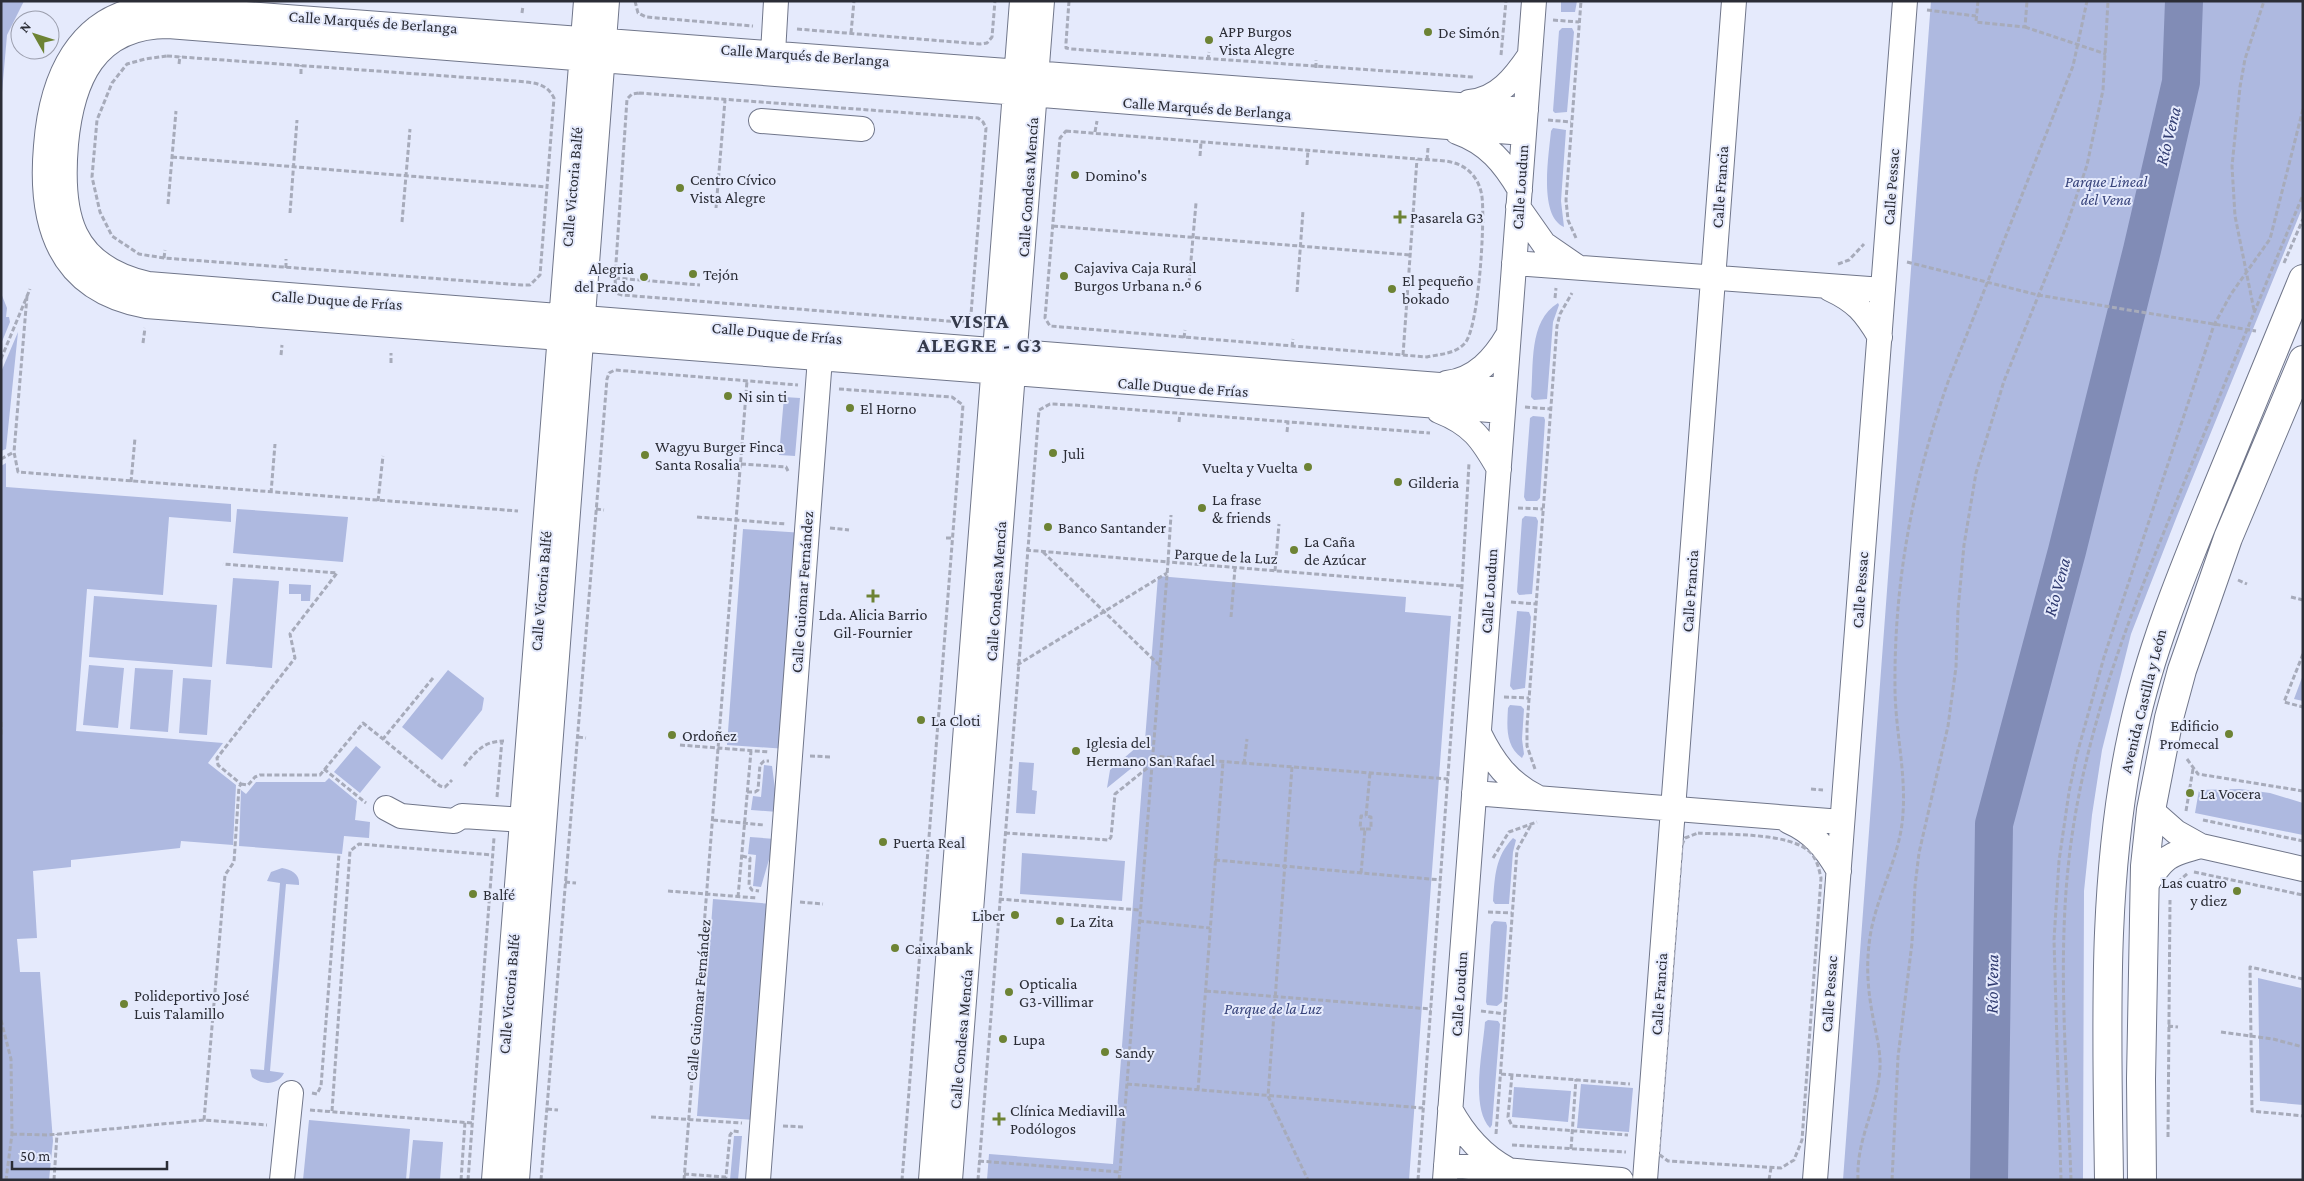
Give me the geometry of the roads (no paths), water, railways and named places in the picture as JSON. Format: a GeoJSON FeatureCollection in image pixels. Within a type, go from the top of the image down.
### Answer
{"type":"FeatureCollection","features":[{"type":"Feature","properties":{"kind":"main road","name":"Avenida Castilla y León"},"geometry":{"type":"LineString","coordinates":[[2109,1180],[2108,1070],[2112,888],[2120,799],[2133,729],[2168,608],[2303,279]]}},
{"type":"Feature","properties":{"kind":"main road","name":"Avenida Castilla y León"},"geometry":{"type":"LineString","coordinates":[[2142,1180],[2141,1079],[2158,887],[2151,810],[2169,718],[2205,599],[2228,538],[2303,360]]}},
{"type":"Feature","properties":{"kind":"street","name":"Calle Victoria Balfé"},"geometry":{"type":"LineString","coordinates":[[494,1180],[595,42],[586,1]]}},
{"type":"Feature","properties":{"kind":"street"},"geometry":{"type":"LineString","coordinates":[[773,53],[776,1]]}},
{"type":"Feature","properties":{"kind":"street","name":"Calle Condesa Mencía"},"geometry":{"type":"LineString","coordinates":[[950,1180],[1023,89],[1022,1]]}},
{"type":"Feature","properties":{"kind":"street","name":"Calle Condesa Mencía"},"geometry":{"type":"LineString","coordinates":[[1023,89],[1038,48],[1042,1]]}},
{"type":"Feature","properties":{"kind":"street","name":"Calle Loudun"},"geometry":{"type":"LineString","coordinates":[[1446,1172],[1499,469],[1517,404],[1509,334],[1519,199],[1533,118],[1530,55],[1534,1]]}},
{"type":"Feature","properties":{"kind":"street","name":"Calle Francia"},"geometry":{"type":"LineString","coordinates":[[1645,1180],[1734,1]]}},
{"type":"Feature","properties":{"kind":"street","name":"Calle Pessac"},"geometry":{"type":"LineString","coordinates":[[1815,1180],[1905,1]]}},
{"type":"Feature","properties":{"kind":"street","name":"Calle Marqués de Berlanga"},"geometry":{"type":"LineString","coordinates":[[96,42],[115,18],[141,8],[168,7],[595,42],[970,90],[994,99],[1066,75],[1445,116],[1501,90],[1518,74],[1530,55]]}},
{"type":"Feature","properties":{"kind":"street","name":"Calle Marqués de Berlanga"},"geometry":{"type":"LineString","coordinates":[[96,42],[147,27],[168,26],[545,57],[595,42],[634,42],[773,53],[1023,89],[1445,116],[1533,118]]}},
{"type":"Feature","properties":{"kind":"street"},"geometry":{"type":"LineString","coordinates":[[65,236],[67,130],[72,100],[96,42]]}},
{"type":"Feature","properties":{"kind":"street"},"geometry":{"type":"LineString","coordinates":[[1038,48],[1048,64],[1066,75]]}},
{"type":"Feature","properties":{"kind":"street","name":"Calle Marqués de Berlanga"},"geometry":{"type":"LineString","coordinates":[[1445,116],[1461,133],[1489,148],[1500,159],[1519,199],[1544,244],[1578,267]]}},
{"type":"Feature","properties":{"kind":"street"},"geometry":{"type":"LineString","coordinates":[[761,121],[862,129]]}},
{"type":"Feature","properties":{"kind":"street","name":"Calle Duque de Frías"},"geometry":{"type":"LineString","coordinates":[[65,236],[90,254],[101,265],[129,280],[148,284],[571,329],[820,358],[946,369],[1004,363],[1051,355],[1517,404]]}},
{"type":"Feature","properties":{"kind":"street","name":"Calle Duque de Frías"},"geometry":{"type":"LineString","coordinates":[[65,236],[64,255],[86,279],[108,294],[132,303],[520,335],[542,346],[571,329],[622,321],[1004,363],[1423,394],[1478,371],[1491,361],[1509,334]]}},
{"type":"Feature","properties":{"kind":"street"},"geometry":{"type":"LineString","coordinates":[[1514,262],[1883,290]]}},
{"type":"Feature","properties":{"kind":"street"},"geometry":{"type":"LineString","coordinates":[[1822,286],[1851,299],[1869,319],[1880,337]]}},
{"type":"Feature","properties":{"kind":"street","name":"Calle Victoria Balfé"},"geometry":{"type":"LineString","coordinates":[[516,1180],[571,329]]}},
{"type":"Feature","properties":{"kind":"street","name":"Calle Guiomar Fernández"},"geometry":{"type":"LineString","coordinates":[[758,1180],[820,358]]}},
{"type":"Feature","properties":{"kind":"street","name":"Calle Condesa Mencía"},"geometry":{"type":"LineString","coordinates":[[931,1180],[1004,363]]}},
{"type":"Feature","properties":{"kind":"street","name":"Calle Duque de Frías"},"geometry":{"type":"LineString","coordinates":[[1423,394],[1448,414],[1475,431],[1499,469]]}},
{"type":"Feature","properties":{"kind":"street"},"geometry":{"type":"LineString","coordinates":[[1479,733],[1498,767],[1524,790],[1538,798]]}},
{"type":"Feature","properties":{"kind":"street"},"geometry":{"type":"LineString","coordinates":[[1474,793],[1842,822]]}},
{"type":"Feature","properties":{"kind":"street"},"geometry":{"type":"LineString","coordinates":[[376,806],[401,816],[454,821],[462,816],[493,817]]}},
{"type":"Feature","properties":{"kind":"street"},"geometry":{"type":"LineString","coordinates":[[2151,810],[2176,832],[2201,846],[2303,869]]}},
{"type":"Feature","properties":{"kind":"street"},"geometry":{"type":"LineString","coordinates":[[1780,817],[1812,834],[1825,848],[1839,871]]}},
{"type":"Feature","properties":{"kind":"street"},"geometry":{"type":"LineString","coordinates":[[2158,887],[2160,862],[2176,852],[2201,846]]}},
{"type":"Feature","properties":{"kind":"street"},"geometry":{"type":"LineString","coordinates":[[282,1180],[294,1103]]}},
{"type":"Feature","properties":{"kind":"street"},"geometry":{"type":"LineString","coordinates":[[1450,1108],[1460,1126],[1482,1152],[1508,1170]]}},
{"type":"Feature","properties":{"kind":"street"},"geometry":{"type":"LineString","coordinates":[[1446,1172],[1508,1170],[1622,1180]]}},
{"type":"Feature","properties":{"kind":"waterway","name":"Río Vena"},"geometry":{"type":"LineString","coordinates":[[1989,1180],[1994,824],[2067,551],[2142,250],[2181,82],[2184,1]]}},
{"type":"Feature","properties":{"kind":"place","name":"De Simón"},"geometry":{"type":"Point","coordinates":[1428,32]}},
{"type":"Feature","properties":{"kind":"place","name":"APP Burgos Vista Alegre"},"geometry":{"type":"Point","coordinates":[1209,40]}},
{"type":"Feature","properties":{"kind":"place","name":"Domino's"},"geometry":{"type":"Point","coordinates":[1075,175]}},
{"type":"Feature","properties":{"kind":"place","name":"Centro Cívico Vista Alegre"},"geometry":{"type":"Point","coordinates":[680,188]}},
{"type":"Feature","properties":{"kind":"place","name":"Pasarela G3"},"geometry":{"type":"Point","coordinates":[1400,217]}},
{"type":"Feature","properties":{"kind":"place","name":"Tejón"},"geometry":{"type":"Point","coordinates":[693,274]}},
{"type":"Feature","properties":{"kind":"place","name":"Cajaviva Caja Rural Burgos Urbana n.º 6"},"geometry":{"type":"Point","coordinates":[1064,276]}},
{"type":"Feature","properties":{"kind":"place","name":"Alegria del Prado"},"geometry":{"type":"Point","coordinates":[644,277]}},
{"type":"Feature","properties":{"kind":"place","name":"El pequeño bokado"},"geometry":{"type":"Point","coordinates":[1392,289]}},
{"type":"Feature","properties":{"kind":"place","name":"Ni sin ti"},"geometry":{"type":"Point","coordinates":[728,396]}},
{"type":"Feature","properties":{"kind":"place","name":"El Horno"},"geometry":{"type":"Point","coordinates":[850,408]}},
{"type":"Feature","properties":{"kind":"place","name":"Juli"},"geometry":{"type":"Point","coordinates":[1053,453]}},
{"type":"Feature","properties":{"kind":"place","name":"Wagyu Burger Finca Santa Rosalia"},"geometry":{"type":"Point","coordinates":[645,455]}},
{"type":"Feature","properties":{"kind":"place","name":"Vuelta y Vuelta"},"geometry":{"type":"Point","coordinates":[1308,467]}},
{"type":"Feature","properties":{"kind":"place","name":"Gilderia"},"geometry":{"type":"Point","coordinates":[1398,482]}},
{"type":"Feature","properties":{"kind":"place","name":"La frase & friends"},"geometry":{"type":"Point","coordinates":[1202,508]}},
{"type":"Feature","properties":{"kind":"place","name":"Banco Santander"},"geometry":{"type":"Point","coordinates":[1048,527]}},
{"type":"Feature","properties":{"kind":"place","name":"La Caña de Azúcar"},"geometry":{"type":"Point","coordinates":[1294,550]}},
{"type":"Feature","properties":{"kind":"place","name":"Lda. Alicia Barrio Gil-Fournier"},"geometry":{"type":"Point","coordinates":[873,596]}},
{"type":"Feature","properties":{"kind":"place","name":"La Cloti"},"geometry":{"type":"Point","coordinates":[921,720]}},
{"type":"Feature","properties":{"kind":"place","name":"Edificio Promecal"},"geometry":{"type":"Point","coordinates":[2229,734]}},
{"type":"Feature","properties":{"kind":"place","name":"Ordoñez"},"geometry":{"type":"Point","coordinates":[672,735]}},
{"type":"Feature","properties":{"kind":"place","name":"Iglesia del Hermano San Rafael"},"geometry":{"type":"Point","coordinates":[1076,751]}},
{"type":"Feature","properties":{"kind":"place","name":"La Vocera"},"geometry":{"type":"Point","coordinates":[2190,793]}},
{"type":"Feature","properties":{"kind":"place","name":"Puerta Real"},"geometry":{"type":"Point","coordinates":[883,842]}},
{"type":"Feature","properties":{"kind":"place","name":"Las cuatro y diez"},"geometry":{"type":"Point","coordinates":[2237,891]}},
{"type":"Feature","properties":{"kind":"place","name":"Balfé"},"geometry":{"type":"Point","coordinates":[473,894]}},
{"type":"Feature","properties":{"kind":"place","name":"Liber"},"geometry":{"type":"Point","coordinates":[1015,915]}},
{"type":"Feature","properties":{"kind":"place","name":"La Zita"},"geometry":{"type":"Point","coordinates":[1060,921]}},
{"type":"Feature","properties":{"kind":"place","name":"Caixabank"},"geometry":{"type":"Point","coordinates":[895,948]}},
{"type":"Feature","properties":{"kind":"place","name":"Opticalia G3-Villimar"},"geometry":{"type":"Point","coordinates":[1009,992]}},
{"type":"Feature","properties":{"kind":"place","name":"Polideportivo José Luis Talamillo"},"geometry":{"type":"Point","coordinates":[124,1004]}},
{"type":"Feature","properties":{"kind":"place","name":"Lupa"},"geometry":{"type":"Point","coordinates":[1003,1039]}},
{"type":"Feature","properties":{"kind":"place","name":"Sandy"},"geometry":{"type":"Point","coordinates":[1105,1052]}},
{"type":"Feature","properties":{"kind":"place","name":"Clínica Mediavilla Podólogos"},"geometry":{"type":"Point","coordinates":[999,1119]}},
{"type":"Feature","properties":{"kind":"district","name":"VISTA ALEGRE - G3"},"geometry":{"type":"Point","coordinates":[980,333]}},
{"type":"Feature","properties":{"kind":"park label","name":"Parque Lineal del Vena"},"geometry":{"type":"Point","coordinates":[2106,190]}},
{"type":"Feature","properties":{"kind":"park label","name":"Parque de la Luz"},"geometry":{"type":"Point","coordinates":[1273,1008]}}]}
